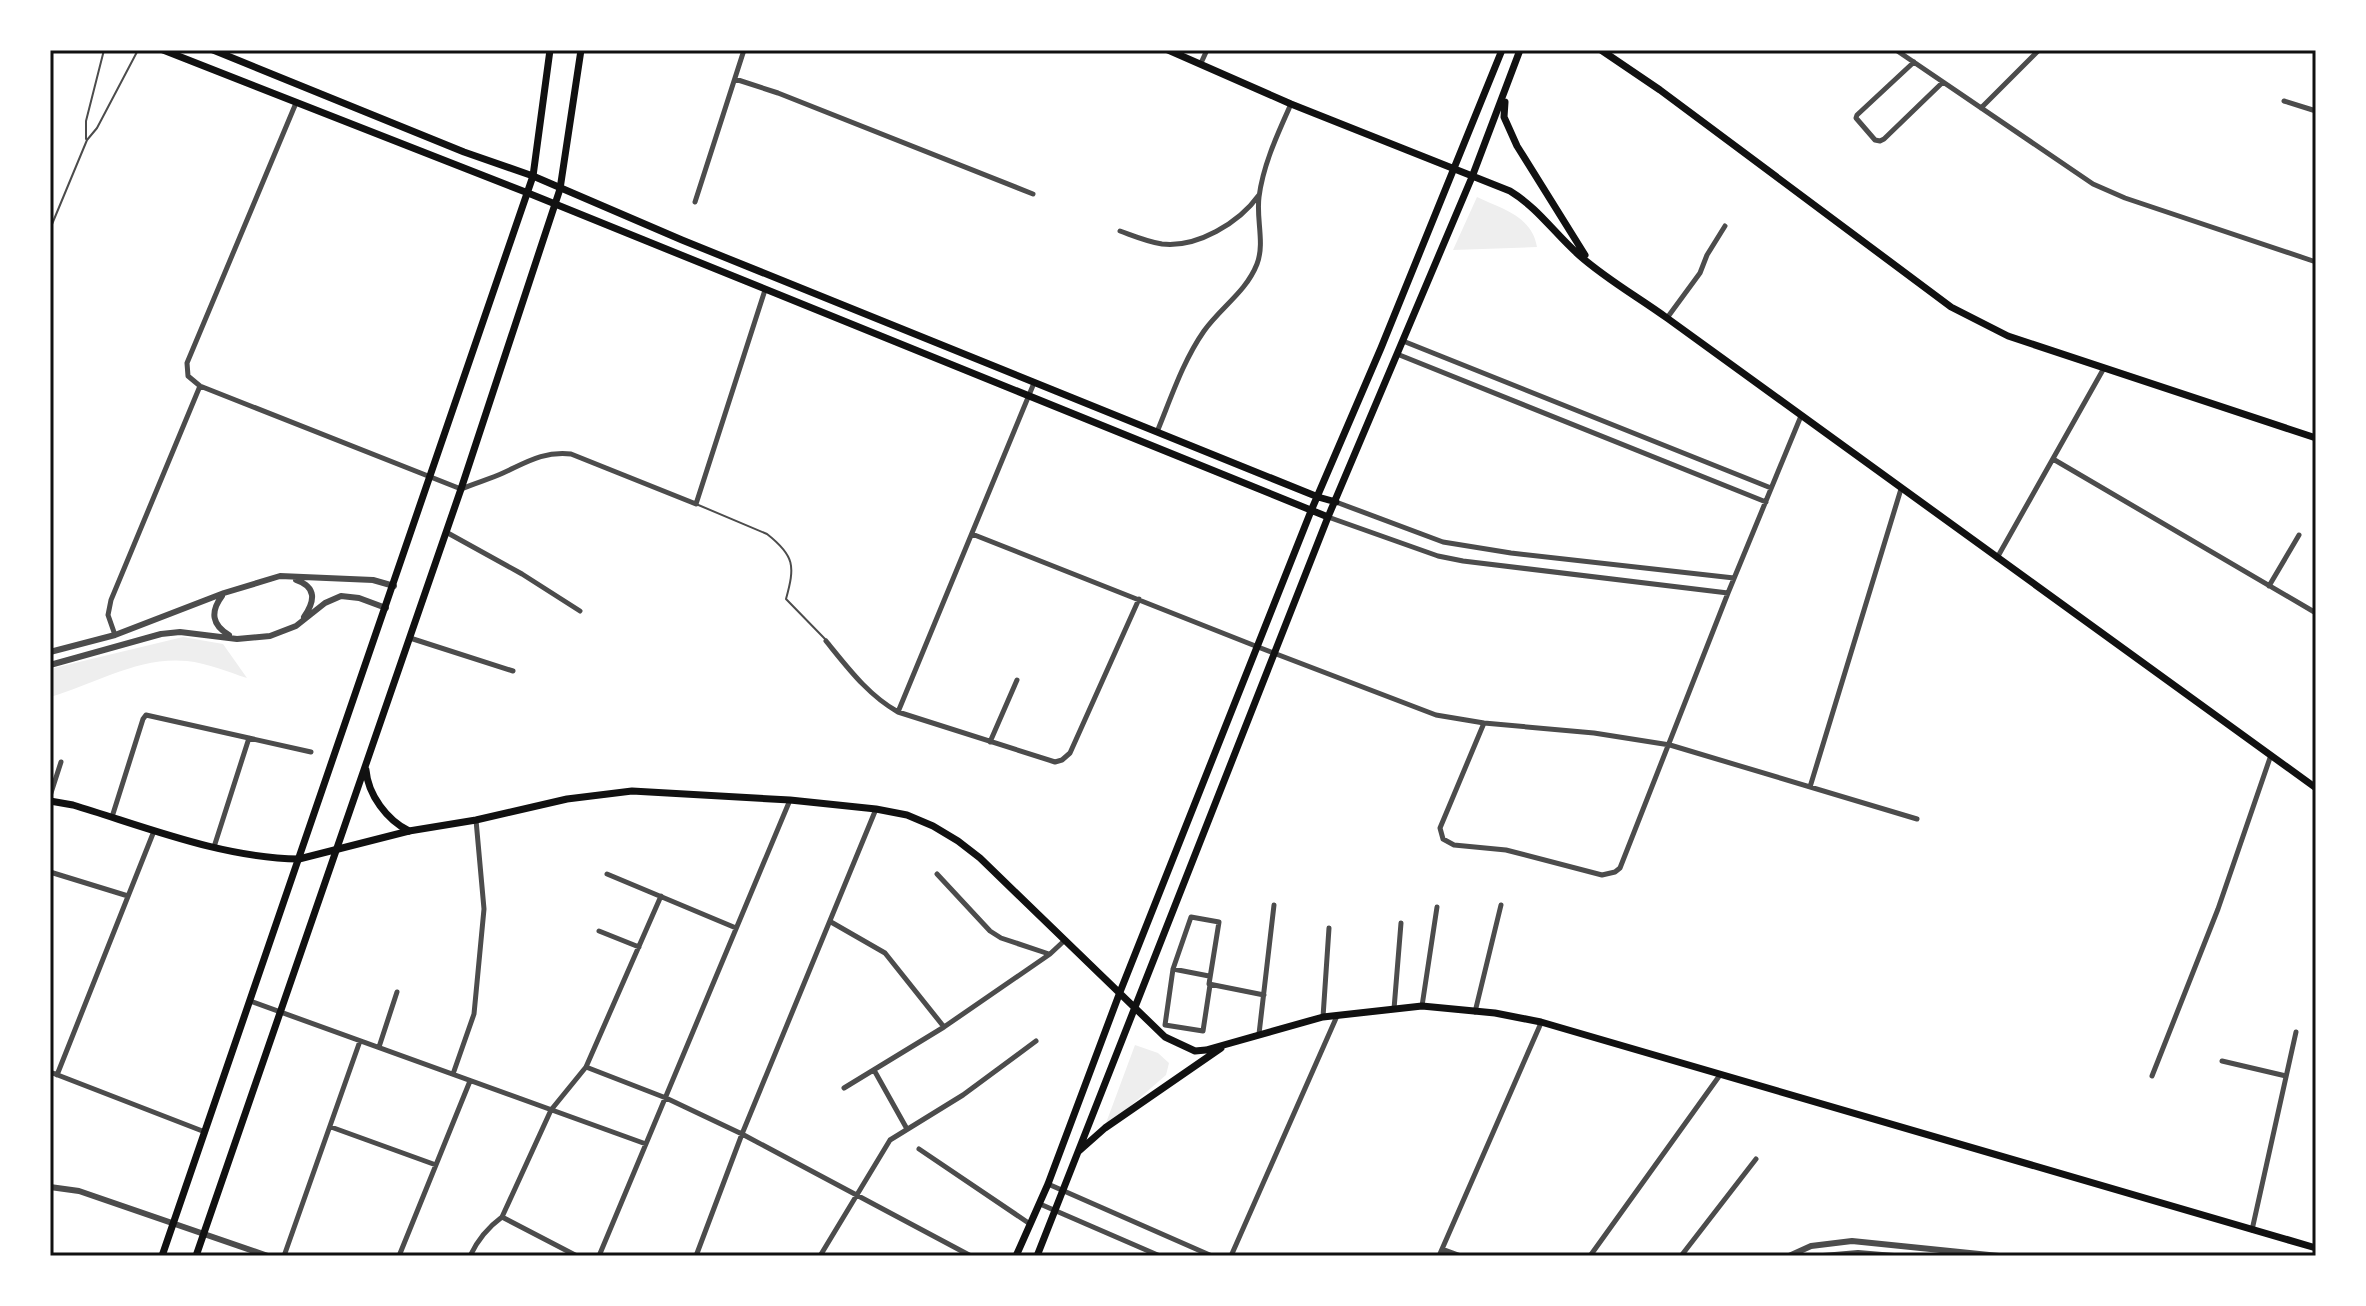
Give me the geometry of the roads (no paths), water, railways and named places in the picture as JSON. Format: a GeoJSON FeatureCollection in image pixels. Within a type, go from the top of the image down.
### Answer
{"type":"FeatureCollection","features":[{"type":"Feature","properties":{"kind":"main road"},"geometry":{"type":"LineString","coordinates":[[163,50],[528,193],[1328,517]]}},
{"type":"Feature","properties":{"kind":"main road"},"geometry":{"type":"LineString","coordinates":[[213,50],[464,152],[533,176],[952,350],[1336,502]]}},
{"type":"Feature","properties":{"kind":"main road"},"geometry":{"type":"LineString","coordinates":[[162,1256],[528,193],[550,50]]}},
{"type":"Feature","properties":{"kind":"main road"},"geometry":{"type":"LineString","coordinates":[[196,1256],[461,489],[555,205],[581,50]]}},
{"type":"Feature","properties":{"kind":"main road"},"geometry":{"type":"LineString","coordinates":[[1168,50],[1524,199],[1593,266],[2316,788]]}},
{"type":"Feature","properties":{"kind":"main road"},"geometry":{"type":"LineString","coordinates":[[1016,1256],[1048,1184],[1120,992],[1311,511],[1502,50]]}},
{"type":"Feature","properties":{"kind":"main road"},"geometry":{"type":"LineString","coordinates":[[1036,1256],[1328,517],[1472,177],[1520,50]]}},
{"type":"Feature","properties":{"kind":"main road"},"geometry":{"type":"LineString","coordinates":[[1601,50],[1660,90],[1951,307],[2008,336],[2316,438]]}},
{"type":"Feature","properties":{"kind":"main road"},"geometry":{"type":"LineString","coordinates":[[1507,88],[1504,117],[1508,129],[1593,266]]}},
{"type":"Feature","properties":{"kind":"main road"},"geometry":{"type":"LineString","coordinates":[[1386,335],[1403,341]]}},
{"type":"Feature","properties":{"kind":"main road"},"geometry":{"type":"LineString","coordinates":[[1381,348],[1397,354]]}},
{"type":"Feature","properties":{"kind":"main road"},"geometry":{"type":"LineString","coordinates":[[947,363],[952,350]]}},
{"type":"Feature","properties":{"kind":"main road"},"geometry":{"type":"LineString","coordinates":[[365,766],[367,780],[378,803],[398,825],[409,831]]}},
{"type":"Feature","properties":{"kind":"main road"},"geometry":{"type":"LineString","coordinates":[[50,798],[214,847],[283,859],[299,859],[409,831],[476,820],[567,799],[632,791],[790,800],[907,815],[933,826],[980,858],[1165,1037],[1195,1051],[1222,1048]]}},
{"type":"Feature","properties":{"kind":"main road"},"geometry":{"type":"LineString","coordinates":[[1077,1152],[1105,1128],[1222,1048],[1259,1034],[1323,1017],[1422,1006],[1495,1013],[1541,1022],[2316,1248]]}},
{"type":"Feature","properties":{"kind":"street"},"geometry":{"type":"LineString","coordinates":[[695,202],[744,50]]}},
{"type":"Feature","properties":{"kind":"street"},"geometry":{"type":"LineString","coordinates":[[1201,63],[1207,50]]}},
{"type":"Feature","properties":{"kind":"street"},"geometry":{"type":"LineString","coordinates":[[1896,50],[2093,184],[2316,262]]}},
{"type":"Feature","properties":{"kind":"street"},"geometry":{"type":"LineString","coordinates":[[1981,108],[2039,50]]}},
{"type":"Feature","properties":{"kind":"street"},"geometry":{"type":"LineString","coordinates":[[1914,62],[1857,115],[1856,118],[1875,140],[1884,139],[1943,82]]}},
{"type":"Feature","properties":{"kind":"street"},"geometry":{"type":"LineString","coordinates":[[735,79],[778,93],[1033,194]]}},
{"type":"Feature","properties":{"kind":"street"},"geometry":{"type":"LineString","coordinates":[[2284,101],[2316,111]]}},
{"type":"Feature","properties":{"kind":"street"},"geometry":{"type":"LineString","coordinates":[[296,103],[187,363],[188,376],[200,386],[461,489],[523,462],[558,452],[571,454],[696,504],[765,290]]}},
{"type":"Feature","properties":{"kind":"street"},"geometry":{"type":"LineString","coordinates":[[1157,432],[1198,340],[1246,285],[1256,266],[1261,244],[1259,195],[1264,173],[1291,104]]}},
{"type":"Feature","properties":{"kind":"street"},"geometry":{"type":"LineString","coordinates":[[1120,231],[1161,244],[1197,240],[1243,214],[1259,195]]}},
{"type":"Feature","properties":{"kind":"street"},"geometry":{"type":"LineString","coordinates":[[1667,318],[1700,273],[1725,226]]}},
{"type":"Feature","properties":{"kind":"street"},"geometry":{"type":"LineString","coordinates":[[682,240],[686,230]]}},
{"type":"Feature","properties":{"kind":"street"},"geometry":{"type":"LineString","coordinates":[[1403,341],[1771,488]]}},
{"type":"Feature","properties":{"kind":"street"},"geometry":{"type":"LineString","coordinates":[[1397,354],[1766,502]]}},
{"type":"Feature","properties":{"kind":"street"},"geometry":{"type":"LineString","coordinates":[[1997,558],[2104,367]]}},
{"type":"Feature","properties":{"kind":"street"},"geometry":{"type":"LineString","coordinates":[[898,712],[1034,383]]}},
{"type":"Feature","properties":{"kind":"street"},"geometry":{"type":"LineString","coordinates":[[115,635],[108,615],[111,600],[200,386]]}},
{"type":"Feature","properties":{"kind":"street"},"geometry":{"type":"LineString","coordinates":[[1543,413],[1548,400]]}},
{"type":"Feature","properties":{"kind":"street"},"geometry":{"type":"LineString","coordinates":[[1484,723],[1440,828],[1443,839],[1454,845],[1494,847],[1602,875],[1615,872],[1624,862],[1728,593],[1801,416]]}},
{"type":"Feature","properties":{"kind":"street"},"geometry":{"type":"LineString","coordinates":[[2053,459],[2316,613]]}},
{"type":"Feature","properties":{"kind":"street"},"geometry":{"type":"LineString","coordinates":[[1810,787],[1901,489]]}},
{"type":"Feature","properties":{"kind":"street"},"geometry":{"type":"LineString","coordinates":[[1336,502],[1443,542],[1511,553],[1734,578]]}},
{"type":"Feature","properties":{"kind":"street"},"geometry":{"type":"LineString","coordinates":[[1328,517],[1438,556],[1728,593]]}},
{"type":"Feature","properties":{"kind":"street"},"geometry":{"type":"LineString","coordinates":[[446,532],[522,574],[580,611]]}},
{"type":"Feature","properties":{"kind":"street"},"geometry":{"type":"LineString","coordinates":[[972,534],[1436,715],[1670,745],[1917,819]]}},
{"type":"Feature","properties":{"kind":"street"},"geometry":{"type":"LineString","coordinates":[[2269,586],[2299,535]]}},
{"type":"Feature","properties":{"kind":"street"},"geometry":{"type":"LineString","coordinates":[[1510,567],[1511,553]]}},
{"type":"Feature","properties":{"kind":"street"},"geometry":{"type":"LineString","coordinates":[[1635,582],[1637,568]]}},
{"type":"Feature","properties":{"kind":"street"},"geometry":{"type":"LineString","coordinates":[[50,652],[115,635],[224,593],[280,576],[373,580],[394,586]]}},
{"type":"Feature","properties":{"kind":"street"},"geometry":{"type":"LineString","coordinates":[[280,576],[304,583],[313,594],[312,604],[296,626]]}},
{"type":"Feature","properties":{"kind":"street"},"geometry":{"type":"LineString","coordinates":[[224,593],[214,609],[215,621],[223,631],[237,639]]}},
{"type":"Feature","properties":{"kind":"street"},"geometry":{"type":"LineString","coordinates":[[50,665],[161,634],[180,632],[237,639],[270,636],[296,626],[325,603],[341,596],[359,598],[386,608]]}},
{"type":"Feature","properties":{"kind":"street"},"geometry":{"type":"LineString","coordinates":[[826,641],[855,677],[883,703],[898,712],[1048,762],[1062,760],[1070,753],[1139,599]]}},
{"type":"Feature","properties":{"kind":"street"},"geometry":{"type":"LineString","coordinates":[[410,638],[513,671]]}},
{"type":"Feature","properties":{"kind":"street"},"geometry":{"type":"LineString","coordinates":[[990,742],[1017,680]]}},
{"type":"Feature","properties":{"kind":"street"},"geometry":{"type":"LineString","coordinates":[[112,817],[146,715],[311,752]]}},
{"type":"Feature","properties":{"kind":"street"},"geometry":{"type":"LineString","coordinates":[[214,847],[249,738]]}},
{"type":"Feature","properties":{"kind":"street"},"geometry":{"type":"LineString","coordinates":[[2152,1076],[2218,909],[2271,755]]}},
{"type":"Feature","properties":{"kind":"street"},"geometry":{"type":"LineString","coordinates":[[50,798],[61,762]]}},
{"type":"Feature","properties":{"kind":"street"},"geometry":{"type":"LineString","coordinates":[[599,1256],[790,800]]}},
{"type":"Feature","properties":{"kind":"street"},"geometry":{"type":"LineString","coordinates":[[696,1256],[742,1134],[876,809]]}},
{"type":"Feature","properties":{"kind":"street"},"geometry":{"type":"LineString","coordinates":[[453,1074],[474,1014],[484,909],[476,820]]}},
{"type":"Feature","properties":{"kind":"street"},"geometry":{"type":"LineString","coordinates":[[57,1075],[154,830]]}},
{"type":"Feature","properties":{"kind":"street"},"geometry":{"type":"LineString","coordinates":[[50,872],[128,896]]}},
{"type":"Feature","properties":{"kind":"street"},"geometry":{"type":"LineString","coordinates":[[607,874],[736,928]]}},
{"type":"Feature","properties":{"kind":"street"},"geometry":{"type":"LineString","coordinates":[[937,874],[990,931],[1001,938],[1050,954]]}},
{"type":"Feature","properties":{"kind":"street"},"geometry":{"type":"LineString","coordinates":[[470,1256],[479,1238],[502,1217],[551,1110],[586,1067],[661,896]]}},
{"type":"Feature","properties":{"kind":"street"},"geometry":{"type":"LineString","coordinates":[[1259,1034],[1274,905]]}},
{"type":"Feature","properties":{"kind":"street"},"geometry":{"type":"LineString","coordinates":[[1475,1012],[1501,905]]}},
{"type":"Feature","properties":{"kind":"street"},"geometry":{"type":"LineString","coordinates":[[1422,1006],[1437,907]]}},
{"type":"Feature","properties":{"kind":"street"},"geometry":{"type":"LineString","coordinates":[[1191,917],[1219,922],[1203,1031],[1165,1025],[1173,969],[1191,917]]}},
{"type":"Feature","properties":{"kind":"street"},"geometry":{"type":"LineString","coordinates":[[831,922],[885,953],[944,1027]]}},
{"type":"Feature","properties":{"kind":"street"},"geometry":{"type":"LineString","coordinates":[[1394,1009],[1401,923]]}},
{"type":"Feature","properties":{"kind":"street"},"geometry":{"type":"LineString","coordinates":[[1323,1017],[1329,928]]}},
{"type":"Feature","properties":{"kind":"street"},"geometry":{"type":"LineString","coordinates":[[599,931],[639,947]]}},
{"type":"Feature","properties":{"kind":"street"},"geometry":{"type":"LineString","coordinates":[[844,1088],[944,1027],[1050,954],[1065,940]]}},
{"type":"Feature","properties":{"kind":"street"},"geometry":{"type":"LineString","coordinates":[[1173,969],[1209,976]]}},
{"type":"Feature","properties":{"kind":"street"},"geometry":{"type":"LineString","coordinates":[[1210,985],[1264,995]]}},
{"type":"Feature","properties":{"kind":"street"},"geometry":{"type":"LineString","coordinates":[[379,1047],[397,992]]}},
{"type":"Feature","properties":{"kind":"street"},"geometry":{"type":"LineString","coordinates":[[250,1001],[646,1144]]}},
{"type":"Feature","properties":{"kind":"street"},"geometry":{"type":"LineString","coordinates":[[1231,1256],[1337,1015]]}},
{"type":"Feature","properties":{"kind":"street"},"geometry":{"type":"LineString","coordinates":[[1461,1256],[1440,1253],[1541,1022]]}},
{"type":"Feature","properties":{"kind":"street"},"geometry":{"type":"LineString","coordinates":[[2252,1230],[2296,1032]]}},
{"type":"Feature","properties":{"kind":"street"},"geometry":{"type":"LineString","coordinates":[[284,1256],[360,1041]]}},
{"type":"Feature","properties":{"kind":"street"},"geometry":{"type":"LineString","coordinates":[[820,1256],[890,1140],[963,1095],[1036,1041]]}},
{"type":"Feature","properties":{"kind":"street"},"geometry":{"type":"LineString","coordinates":[[2222,1061],[2286,1076]]}},
{"type":"Feature","properties":{"kind":"street"},"geometry":{"type":"LineString","coordinates":[[586,1067],[666,1098],[742,1134],[971,1256]]}},
{"type":"Feature","properties":{"kind":"street"},"geometry":{"type":"LineString","coordinates":[[874,1070],[907,1129]]}},
{"type":"Feature","properties":{"kind":"street"},"geometry":{"type":"LineString","coordinates":[[50,1072],[205,1132]]}},
{"type":"Feature","properties":{"kind":"street"},"geometry":{"type":"LineString","coordinates":[[1590,1256],[1720,1075]]}},
{"type":"Feature","properties":{"kind":"street"},"geometry":{"type":"LineString","coordinates":[[399,1256],[470,1081]]}},
{"type":"Feature","properties":{"kind":"street"},"geometry":{"type":"LineString","coordinates":[[331,1127],[436,1165]]}},
{"type":"Feature","properties":{"kind":"street"},"geometry":{"type":"LineString","coordinates":[[919,1149],[1030,1224]]}},
{"type":"Feature","properties":{"kind":"street"},"geometry":{"type":"LineString","coordinates":[[1681,1256],[1756,1159]]}},
{"type":"Feature","properties":{"kind":"street"},"geometry":{"type":"LineString","coordinates":[[1048,1184],[1212,1256]]}},
{"type":"Feature","properties":{"kind":"street"},"geometry":{"type":"LineString","coordinates":[[50,1187],[79,1191],[268,1256]]}},
{"type":"Feature","properties":{"kind":"street"},"geometry":{"type":"LineString","coordinates":[[1039,1203],[1160,1256]]}},
{"type":"Feature","properties":{"kind":"street"},"geometry":{"type":"LineString","coordinates":[[502,1217],[577,1256]]}},
{"type":"Feature","properties":{"kind":"street"},"geometry":{"type":"LineString","coordinates":[[1789,1256],[1811,1246],[1852,1241],[1999,1256]]}},
{"type":"Feature","properties":{"kind":"street"},"geometry":{"type":"LineString","coordinates":[[1823,1256],[1858,1253],[1894,1256]]}},
{"type":"Feature","properties":{"kind":"lane"},"geometry":{"type":"LineString","coordinates":[[87,140],[86,121],[104,50]]}},
{"type":"Feature","properties":{"kind":"lane"},"geometry":{"type":"LineString","coordinates":[[50,229],[87,140],[97,128],[138,50]]}},
{"type":"Feature","properties":{"kind":"lane"},"geometry":{"type":"LineString","coordinates":[[696,504],[767,534],[776,542],[792,566],[786,599],[826,641]]}},
{"type":"Feature","properties":{"kind":"lane"},"geometry":{"type":"LineString","coordinates":[[1036,1256],[1077,1152]]}}]}
